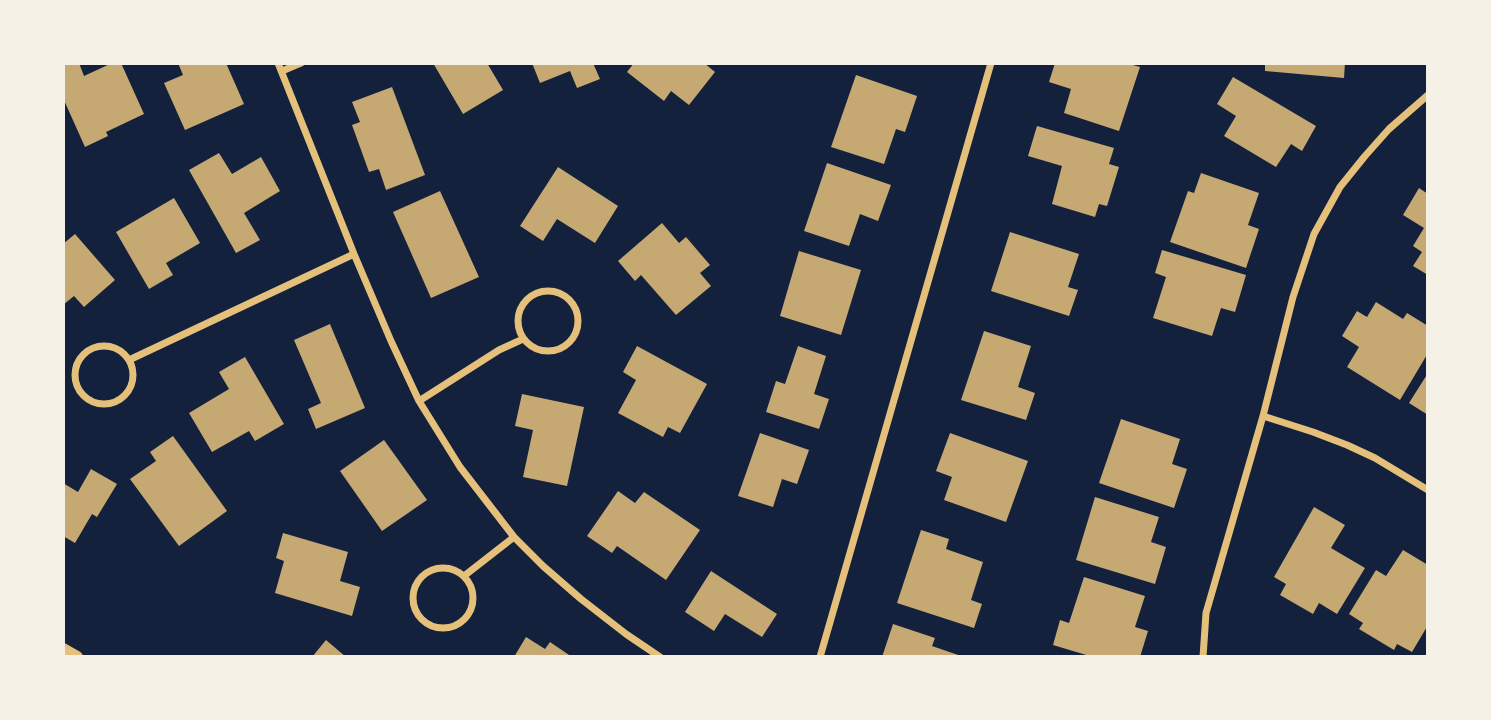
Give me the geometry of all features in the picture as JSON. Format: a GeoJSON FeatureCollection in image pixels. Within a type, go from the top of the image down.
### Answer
{"type":"FeatureCollection","features":[{"type":"Feature","properties":{"kind":"street"},"geometry":{"type":"LineString","coordinates":[[302,63],[280,67],[354,254],[419,401],[460,467],[514,537],[581,599],[660,657]]}},
{"type":"Feature","properties":{"kind":"street"},"geometry":{"type":"LineString","coordinates":[[820,657],[991,63]]}},
{"type":"Feature","properties":{"kind":"street"},"geometry":{"type":"LineString","coordinates":[[1203,657],[1206,613],[1263,416],[1293,296],[1314,234],[1340,187],[1365,156],[1389,129],[1428,95]]}},
{"type":"Feature","properties":{"kind":"street"},"geometry":{"type":"LineString","coordinates":[[129,359],[354,254]]}},
{"type":"Feature","properties":{"kind":"street"},"geometry":{"type":"LineString","coordinates":[[547,291],[559,293],[575,308],[578,326],[572,340],[561,349],[548,352],[533,348],[523,339],[517,323],[518,316],[526,300],[534,294],[547,291]]}},
{"type":"Feature","properties":{"kind":"street"},"geometry":{"type":"LineString","coordinates":[[419,401],[499,350],[523,339]]}},
{"type":"Feature","properties":{"kind":"street"},"geometry":{"type":"LineString","coordinates":[[104,346],[117,349],[129,359],[133,370],[132,382],[123,398],[103,404],[91,401],[83,394],[75,376],[82,356],[90,349],[104,346]]}},
{"type":"Feature","properties":{"kind":"street"},"geometry":{"type":"LineString","coordinates":[[1263,416],[1347,445],[1375,458],[1428,490]]}},
{"type":"Feature","properties":{"kind":"street"},"geometry":{"type":"LineString","coordinates":[[464,576],[514,537]]}},
{"type":"Feature","properties":{"kind":"street"},"geometry":{"type":"LineString","coordinates":[[438,568],[453,569],[464,576],[473,593],[472,606],[465,619],[450,628],[439,628],[424,622],[414,606],[413,594],[419,579],[438,568]]}},
{"type":"Feature","properties":{"kind":"street"},"geometry":{"type":"LineString","coordinates":[[63,649],[77,657]]}},
{"type":"Feature","properties":{"kind":"building"},"geometry":{"type":"Polygon","coordinates":[[[63,63],[79,63],[84,76],[112,63],[121,63],[144,114],[106,132],[108,136],[85,147],[63,98],[63,63]]]}},
{"type":"Feature","properties":{"kind":"building"},"geometry":{"type":"Polygon","coordinates":[[[178,63],[226,63],[244,104],[185,130],[164,83],[183,75],[178,63]]]}},
{"type":"Feature","properties":{"kind":"building"},"geometry":{"type":"Polygon","coordinates":[[[433,63],[487,63],[503,90],[463,114],[433,63]]]}},
{"type":"Feature","properties":{"kind":"building"},"geometry":{"type":"Polygon","coordinates":[[[532,63],[593,63],[600,79],[577,88],[570,71],[540,83],[532,63]]]}},
{"type":"Feature","properties":{"kind":"building"},"geometry":{"type":"Polygon","coordinates":[[[634,63],[704,63],[715,72],[689,105],[671,91],[664,101],[627,72],[634,63]]]}},
{"type":"Feature","properties":{"kind":"building"},"geometry":{"type":"Polygon","coordinates":[[[1055,63],[1126,63],[1140,67],[1119,131],[1064,113],[1071,89],[1049,82],[1055,63]]]}},
{"type":"Feature","properties":{"kind":"building"},"geometry":{"type":"Polygon","coordinates":[[[1265,63],[1345,63],[1344,78],[1265,71],[1265,63]]]}},
{"type":"Feature","properties":{"kind":"building"},"geometry":{"type":"Polygon","coordinates":[[[856,75],[917,96],[905,132],[896,129],[884,164],[831,147],[856,75]]]}},
{"type":"Feature","properties":{"kind":"building"},"geometry":{"type":"Polygon","coordinates":[[[1233,77],[1316,126],[1302,151],[1291,144],[1276,167],[1224,136],[1236,116],[1217,104],[1233,77]]]}},
{"type":"Feature","properties":{"kind":"building"},"geometry":{"type":"Polygon","coordinates":[[[392,87],[425,175],[386,190],[379,169],[369,172],[352,125],[360,122],[352,102],[392,87]]]}},
{"type":"Feature","properties":{"kind":"building"},"geometry":{"type":"Polygon","coordinates":[[[1037,126],[1114,148],[1109,164],[1119,167],[1107,206],[1099,204],[1095,217],[1052,204],[1062,166],[1028,156],[1037,126]]]}},
{"type":"Feature","properties":{"kind":"building"},"geometry":{"type":"Polygon","coordinates":[[[219,153],[232,174],[261,157],[280,191],[244,213],[260,240],[236,253],[189,170],[219,153]]]}},
{"type":"Feature","properties":{"kind":"building"},"geometry":{"type":"Polygon","coordinates":[[[827,163],[891,185],[878,221],[860,214],[849,246],[804,231],[827,163]]]}},
{"type":"Feature","properties":{"kind":"building"},"geometry":{"type":"Polygon","coordinates":[[[558,167],[618,206],[595,243],[557,219],[543,241],[520,226],[558,167]]]}},
{"type":"Feature","properties":{"kind":"building"},"geometry":{"type":"Polygon","coordinates":[[[1201,173],[1259,193],[1248,225],[1259,229],[1246,268],[1170,242],[1188,191],[1194,193],[1201,173]]]}},
{"type":"Feature","properties":{"kind":"building"},"geometry":{"type":"Polygon","coordinates":[[[1419,188],[1428,194],[1428,275],[1413,266],[1422,252],[1413,246],[1424,228],[1403,215],[1419,188]]]}},
{"type":"Feature","properties":{"kind":"building"},"geometry":{"type":"Polygon","coordinates":[[[440,191],[479,277],[431,298],[393,212],[440,191]]]}},
{"type":"Feature","properties":{"kind":"building"},"geometry":{"type":"Polygon","coordinates":[[[174,198],[200,243],[166,263],[173,275],[149,289],[116,232],[174,198]]]}},
{"type":"Feature","properties":{"kind":"building"},"geometry":{"type":"Polygon","coordinates":[[[662,223],[679,243],[686,237],[710,265],[700,273],[711,286],[676,315],[641,275],[635,281],[618,261],[662,223]]]}},
{"type":"Feature","properties":{"kind":"building"},"geometry":{"type":"Polygon","coordinates":[[[1010,232],[1079,254],[1068,287],[1078,290],[1069,316],[991,291],[1010,232]]]}},
{"type":"Feature","properties":{"kind":"building"},"geometry":{"type":"Polygon","coordinates":[[[75,234],[115,280],[84,307],[74,296],[63,305],[63,244],[75,234]]]}},
{"type":"Feature","properties":{"kind":"building"},"geometry":{"type":"Polygon","coordinates":[[[1162,250],[1246,275],[1235,312],[1221,308],[1212,336],[1153,318],[1166,277],[1155,273],[1162,250]]]}},
{"type":"Feature","properties":{"kind":"building"},"geometry":{"type":"Polygon","coordinates":[[[799,251],[861,270],[841,335],[780,316],[799,251]]]}},
{"type":"Feature","properties":{"kind":"building"},"geometry":{"type":"Polygon","coordinates":[[[1376,302],[1403,319],[1407,313],[1428,326],[1428,353],[1400,400],[1347,367],[1359,347],[1342,336],[1357,311],[1367,317],[1376,302]]]}},
{"type":"Feature","properties":{"kind":"building"},"geometry":{"type":"Polygon","coordinates":[[[330,324],[365,408],[316,429],[308,409],[321,403],[294,340],[330,324]]]}},
{"type":"Feature","properties":{"kind":"building"},"geometry":{"type":"Polygon","coordinates":[[[984,331],[1031,346],[1018,387],[1035,393],[1026,420],[961,400],[984,331]]]}},
{"type":"Feature","properties":{"kind":"building"},"geometry":{"type":"Polygon","coordinates":[[[637,346],[707,384],[680,433],[668,427],[663,437],[618,413],[636,380],[623,372],[637,346]]]}},
{"type":"Feature","properties":{"kind":"building"},"geometry":{"type":"Polygon","coordinates":[[[798,346],[826,356],[814,394],[829,399],[819,429],[766,412],[776,381],[785,384],[798,346]]]}},
{"type":"Feature","properties":{"kind":"building"},"geometry":{"type":"Polygon","coordinates":[[[245,357],[284,424],[255,441],[249,431],[212,452],[189,413],[229,389],[219,372],[245,357]]]}},
{"type":"Feature","properties":{"kind":"building"},"geometry":{"type":"Polygon","coordinates":[[[1428,373],[1428,415],[1409,403],[1428,373]]]}},
{"type":"Feature","properties":{"kind":"building"},"geometry":{"type":"Polygon","coordinates":[[[522,394],[584,407],[567,486],[523,477],[533,430],[515,426],[522,394]]]}},
{"type":"Feature","properties":{"kind":"building"},"geometry":{"type":"Polygon","coordinates":[[[1121,419],[1180,439],[1172,464],[1187,469],[1174,508],[1099,483],[1121,419]]]}},
{"type":"Feature","properties":{"kind":"building"},"geometry":{"type":"Polygon","coordinates":[[[760,433],[809,450],[797,484],[782,479],[773,507],[738,496],[760,433]]]}},
{"type":"Feature","properties":{"kind":"building"},"geometry":{"type":"Polygon","coordinates":[[[950,433],[1028,461],[1006,522],[944,500],[952,477],[936,471],[950,433]]]}},
{"type":"Feature","properties":{"kind":"building"},"geometry":{"type":"Polygon","coordinates":[[[173,436],[227,511],[179,546],[130,479],[156,461],[150,452],[173,436]]]}},
{"type":"Feature","properties":{"kind":"building"},"geometry":{"type":"Polygon","coordinates":[[[384,440],[427,500],[382,531],[340,471],[384,440]]]}},
{"type":"Feature","properties":{"kind":"building"},"geometry":{"type":"Polygon","coordinates":[[[91,469],[117,484],[97,517],[92,514],[75,543],[63,536],[63,483],[78,492],[91,469]]]}},
{"type":"Feature","properties":{"kind":"building"},"geometry":{"type":"Polygon","coordinates":[[[618,491],[635,503],[644,492],[700,530],[666,580],[617,546],[612,553],[587,536],[618,491]]]}},
{"type":"Feature","properties":{"kind":"building"},"geometry":{"type":"Polygon","coordinates":[[[1095,497],[1159,517],[1151,542],[1166,547],[1155,584],[1076,560],[1095,497]]]}},
{"type":"Feature","properties":{"kind":"building"},"geometry":{"type":"Polygon","coordinates":[[[1314,507],[1345,525],[1331,548],[1365,568],[1337,614],[1319,603],[1313,614],[1280,595],[1286,584],[1274,577],[1314,507]]]}},
{"type":"Feature","properties":{"kind":"building"},"geometry":{"type":"Polygon","coordinates":[[[921,530],[949,539],[946,549],[983,562],[971,600],[982,604],[974,628],[897,603],[921,530]]]}},
{"type":"Feature","properties":{"kind":"building"},"geometry":{"type":"Polygon","coordinates":[[[283,533],[348,552],[340,581],[360,587],[352,616],[275,593],[284,561],[276,558],[283,533]]]}},
{"type":"Feature","properties":{"kind":"building"},"geometry":{"type":"Polygon","coordinates":[[[1403,550],[1428,565],[1428,625],[1412,652],[1397,644],[1394,650],[1359,629],[1363,623],[1349,614],[1376,570],[1386,576],[1403,550]]]}},
{"type":"Feature","properties":{"kind":"building"},"geometry":{"type":"Polygon","coordinates":[[[711,571],[777,614],[762,637],[725,614],[714,631],[685,612],[711,571]]]}},
{"type":"Feature","properties":{"kind":"building"},"geometry":{"type":"Polygon","coordinates":[[[1084,577],[1145,596],[1135,627],[1148,631],[1140,657],[1093,657],[1053,645],[1060,620],[1069,623],[1084,577]]]}},
{"type":"Feature","properties":{"kind":"building"},"geometry":{"type":"Polygon","coordinates":[[[893,624],[935,638],[932,646],[964,657],[882,657],[893,624]]]}},
{"type":"Feature","properties":{"kind":"building"},"geometry":{"type":"Polygon","coordinates":[[[526,637],[545,649],[550,642],[572,657],[514,657],[526,637]]]}},
{"type":"Feature","properties":{"kind":"building"},"geometry":{"type":"Polygon","coordinates":[[[326,640],[346,657],[312,657],[326,640]]]}}]}
